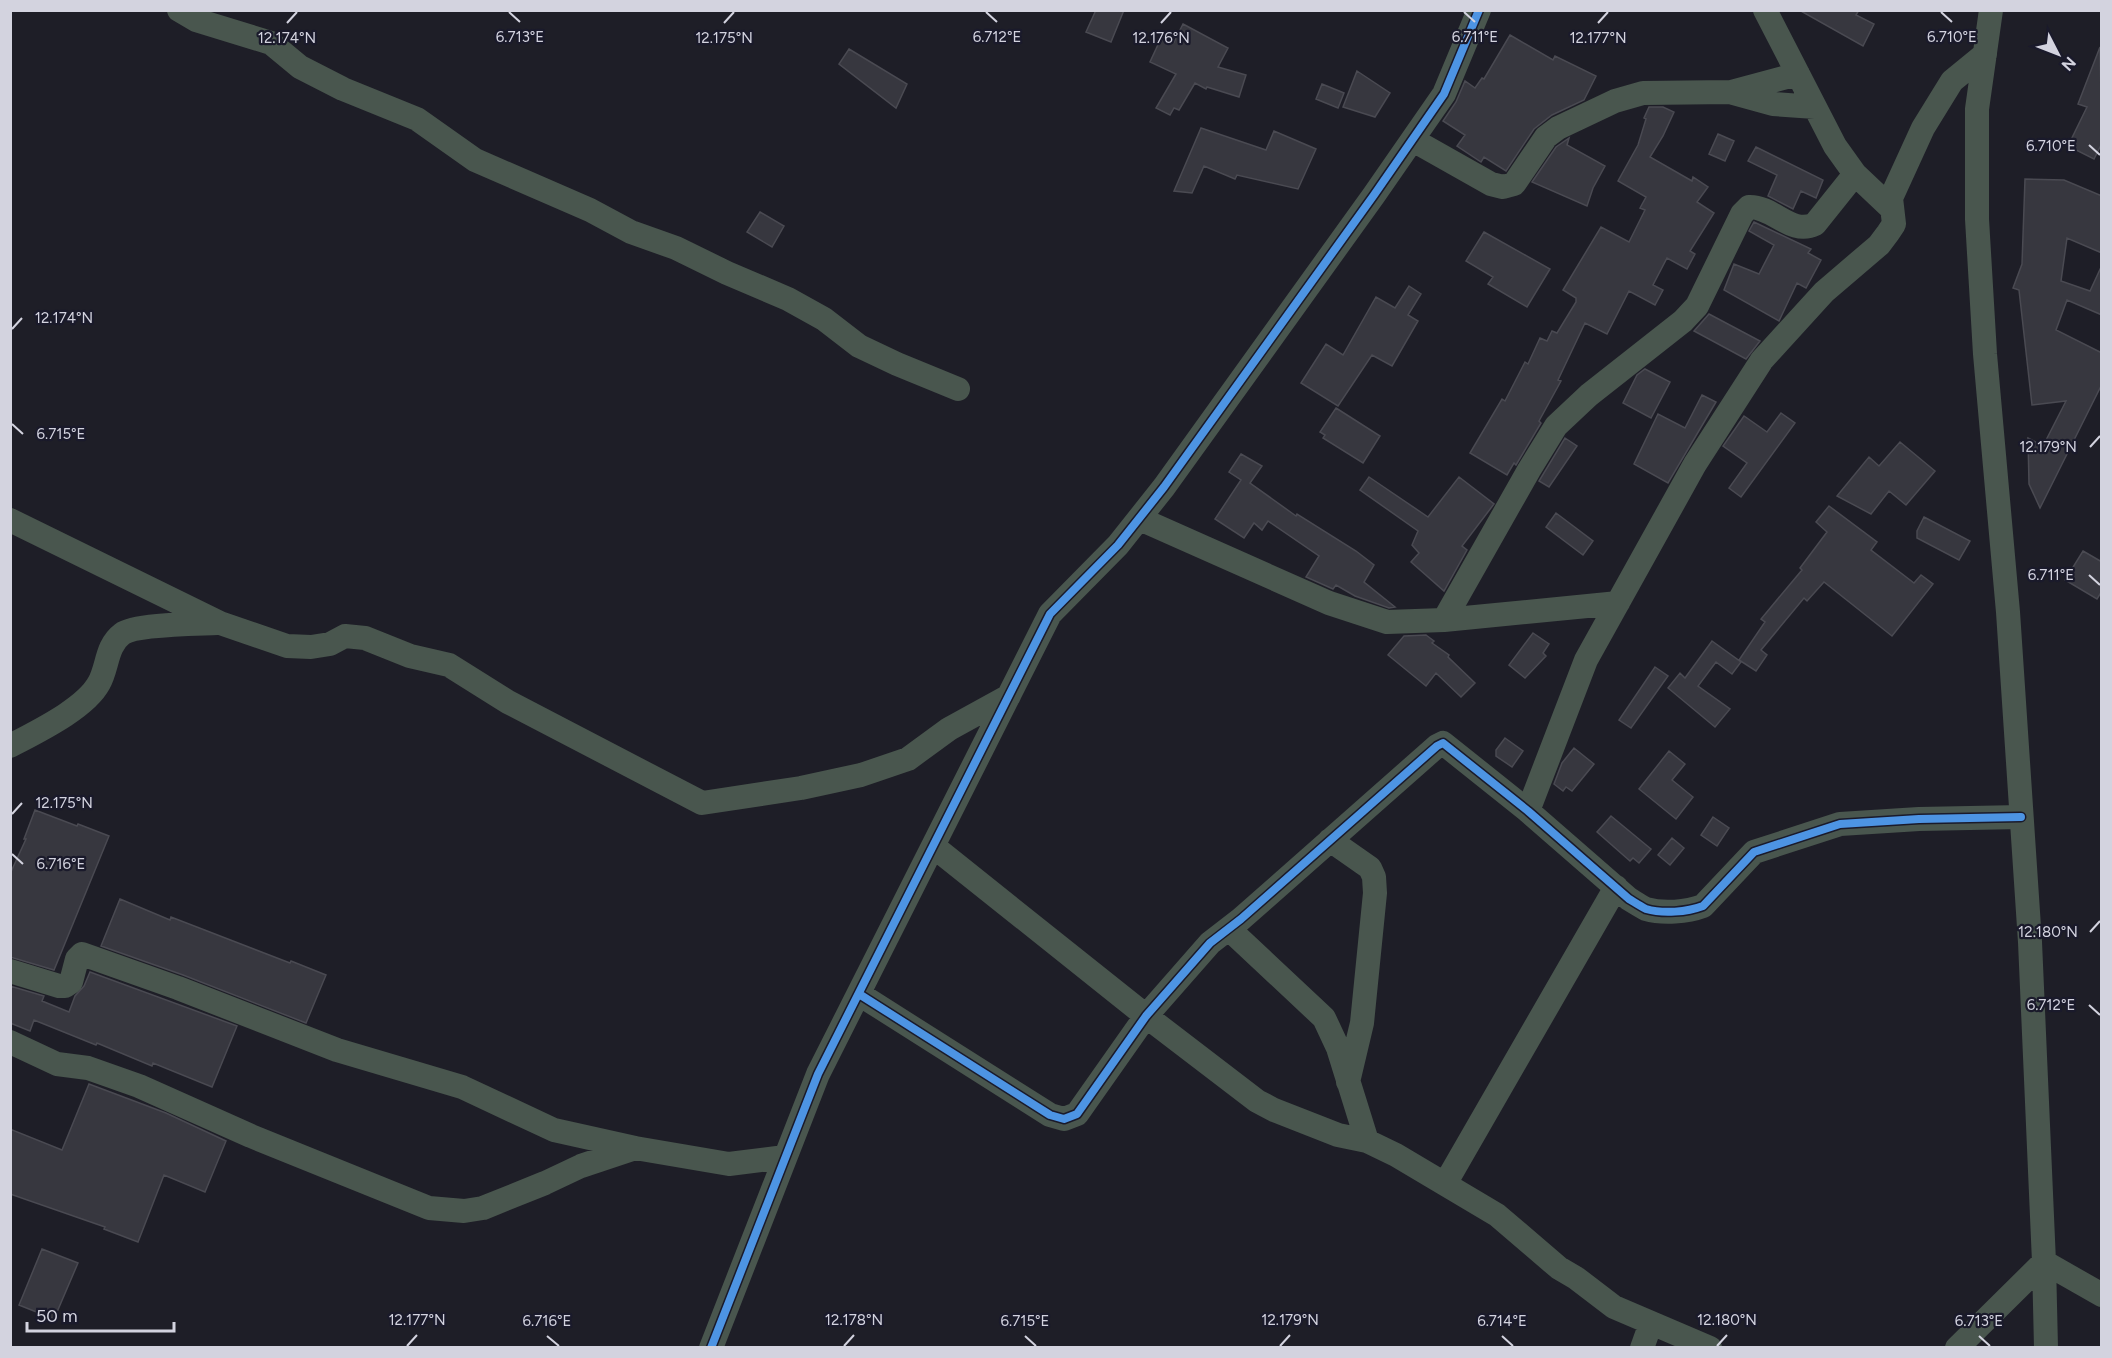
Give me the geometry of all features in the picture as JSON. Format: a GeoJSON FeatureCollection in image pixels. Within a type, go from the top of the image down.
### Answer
{"type":"FeatureCollection","features":[{"type":"Feature","properties":{"kind":"street"},"geometry":{"type":"LineString","coordinates":[[179,10],[196,20],[271,43],[300,67],[343,89],[417,119],[475,160],[590,210],[631,232],[676,248],[788,299],[824,319],[859,346],[958,389]]}},
{"type":"Feature","properties":{"kind":"street"},"geometry":{"type":"LineString","coordinates":[[711,1347],[818,1074],[1050,614],[1118,545],[1140,519],[1413,140],[1444,94],[1479,10]]}},
{"type":"Feature","properties":{"kind":"street"},"geometry":{"type":"LineString","coordinates":[[1765,10],[1835,146],[1855,174],[1892,209]]}},
{"type":"Feature","properties":{"kind":"street"},"geometry":{"type":"LineString","coordinates":[[1991,10],[1977,109],[1977,219],[1984,354],[2008,612],[2030,942],[2046,1347]]}},
{"type":"Feature","properties":{"kind":"street"},"geometry":{"type":"LineString","coordinates":[[1528,811],[1586,660],[1695,464],[1762,360],[1824,292],[1879,245],[1894,224],[1891,198],[1923,128],[1952,81],[1985,54]]}},
{"type":"Feature","properties":{"kind":"street"},"geometry":{"type":"LineString","coordinates":[[1413,140],[1491,184],[1503,186],[1514,184],[1546,137],[1557,128],[1615,101],[1643,93],[1731,92],[1798,74]]}},
{"type":"Feature","properties":{"kind":"street"},"geometry":{"type":"LineString","coordinates":[[1731,92],[1773,104],[1815,107]]}},
{"type":"Feature","properties":{"kind":"street"},"geometry":{"type":"LineString","coordinates":[[1444,620],[1556,426],[1589,395],[1683,321],[1696,306],[1742,214],[1749,207],[1757,207],[1792,225],[1806,228],[1815,224],[1855,174]]}},
{"type":"Feature","properties":{"kind":"street"},"geometry":{"type":"LineString","coordinates":[[1140,519],[1329,603],[1387,622],[1444,620],[1618,603]]}},
{"type":"Feature","properties":{"kind":"street"},"geometry":{"type":"LineString","coordinates":[[10,520],[220,623],[287,646],[311,647],[330,644],[345,636],[365,638],[410,656],[449,665],[508,702],[702,802],[801,788],[861,776],[908,759],[949,729],[1009,696]]}},
{"type":"Feature","properties":{"kind":"street"},"geometry":{"type":"LineString","coordinates":[[10,746],[75,709],[99,683],[113,644],[123,632],[142,628],[220,623]]}},
{"type":"Feature","properties":{"kind":"street"},"geometry":{"type":"LineString","coordinates":[[859,994],[1050,1115],[1064,1119],[1077,1114],[1146,1016],[1210,943],[1443,743],[1528,811],[1629,899],[1646,909],[1692,910],[1703,906],[1754,852],[1840,824],[1919,819],[2021,817]]}},
{"type":"Feature","properties":{"kind":"street"},"geometry":{"type":"LineString","coordinates":[[1330,840],[1370,868],[1374,877],[1375,893],[1362,1023],[1348,1082]]}},
{"type":"Feature","properties":{"kind":"street"},"geometry":{"type":"LineString","coordinates":[[933,846],[1146,1016],[1257,1101],[1274,1110],[1338,1134],[1367,1141],[1396,1155],[1497,1215],[1559,1268],[1614,1307],[1710,1347]]}},
{"type":"Feature","properties":{"kind":"street"},"geometry":{"type":"LineString","coordinates":[[1445,1184],[1616,887]]}},
{"type":"Feature","properties":{"kind":"street"},"geometry":{"type":"LineString","coordinates":[[1229,929],[1324,1018],[1331,1030],[1367,1141]]}},
{"type":"Feature","properties":{"kind":"street"},"geometry":{"type":"LineString","coordinates":[[10,971],[65,986],[71,982],[77,959],[82,954],[337,1050],[462,1087],[554,1130],[635,1148],[729,1164],[785,1157]]}},
{"type":"Feature","properties":{"kind":"street"},"geometry":{"type":"LineString","coordinates":[[10,1042],[57,1064],[88,1068],[140,1086],[250,1136],[429,1208],[464,1211],[483,1208],[537,1187],[581,1166],[635,1148]]}},
{"type":"Feature","properties":{"kind":"street"},"geometry":{"type":"LineString","coordinates":[[2044,1262],[2102,1295]]}},
{"type":"Feature","properties":{"kind":"street"},"geometry":{"type":"LineString","coordinates":[[1957,1347],[2044,1262]]}},
{"type":"Feature","properties":{"kind":"street"},"geometry":{"type":"LineString","coordinates":[[1642,1347],[1651,1323]]}},
{"type":"Feature","properties":{"kind":"building"},"geometry":{"type":"Polygon","coordinates":[[[1096,10],[1124,10],[1111,42],[1086,32],[1096,10]]]}},
{"type":"Feature","properties":{"kind":"building"},"geometry":{"type":"Polygon","coordinates":[[[1799,10],[1859,10],[1856,15],[1874,24],[1863,46],[1799,10]]]}},
{"type":"Feature","properties":{"kind":"building"},"geometry":{"type":"Polygon","coordinates":[[[1183,24],[1228,48],[1218,67],[1246,75],[1239,97],[1207,87],[1206,89],[1195,83],[1179,110],[1174,108],[1170,115],[1156,108],[1176,74],[1150,62],[1162,36],[1174,42],[1183,24]]]}},
{"type":"Feature","properties":{"kind":"building"},"geometry":{"type":"Polygon","coordinates":[[[1510,35],[1553,60],[1555,56],[1596,76],[1584,100],[1552,115],[1534,129],[1506,171],[1484,157],[1481,162],[1457,146],[1465,135],[1443,121],[1456,102],[1465,81],[1475,88],[1482,78],[1484,79],[1510,35]]]}},
{"type":"Feature","properties":{"kind":"building"},"geometry":{"type":"Polygon","coordinates":[[[2100,47],[2102,143],[2094,159],[2068,146],[2087,107],[2078,104],[2100,47]]]}},
{"type":"Feature","properties":{"kind":"building"},"geometry":{"type":"Polygon","coordinates":[[[849,49],[907,84],[896,108],[839,64],[849,49]]]}},
{"type":"Feature","properties":{"kind":"building"},"geometry":{"type":"Polygon","coordinates":[[[1357,71],[1390,93],[1375,117],[1343,107],[1357,71]]]}},
{"type":"Feature","properties":{"kind":"building"},"geometry":{"type":"Polygon","coordinates":[[[1322,84],[1344,93],[1338,108],[1316,99],[1322,84]]]}},
{"type":"Feature","properties":{"kind":"building"},"geometry":{"type":"Polygon","coordinates":[[[1649,107],[1663,107],[1674,112],[1650,157],[1692,181],[1693,177],[1708,187],[1697,202],[1714,213],[1690,251],[1695,254],[1687,269],[1667,258],[1653,285],[1663,290],[1655,305],[1629,291],[1607,334],[1585,323],[1558,380],[1561,381],[1539,421],[1541,423],[1516,465],[1514,463],[1507,475],[1470,453],[1502,399],[1505,401],[1525,362],[1528,364],[1540,338],[1547,341],[1552,331],[1557,333],[1576,302],[1576,298],[1563,290],[1601,227],[1629,242],[1645,210],[1640,208],[1646,197],[1618,181],[1638,145],[1649,107]]]}},
{"type":"Feature","properties":{"kind":"building"},"geometry":{"type":"Polygon","coordinates":[[[1201,128],[1266,150],[1274,131],[1316,149],[1298,189],[1237,175],[1235,179],[1204,166],[1192,193],[1174,191],[1201,128]]]}},
{"type":"Feature","properties":{"kind":"building"},"geometry":{"type":"Polygon","coordinates":[[[1718,134],[1734,141],[1725,161],[1709,154],[1718,134]]]}},
{"type":"Feature","properties":{"kind":"building"},"geometry":{"type":"Polygon","coordinates":[[[1569,138],[1567,145],[1605,166],[1593,188],[1587,206],[1532,182],[1556,147],[1569,138]]]}},
{"type":"Feature","properties":{"kind":"building"},"geometry":{"type":"Polygon","coordinates":[[[1756,147],[1823,180],[1816,198],[1801,191],[1793,209],[1768,196],[1777,175],[1748,161],[1756,147]]]}},
{"type":"Feature","properties":{"kind":"building"},"geometry":{"type":"Polygon","coordinates":[[[2025,179],[2064,180],[2102,196],[2102,253],[2067,238],[2061,281],[2090,291],[2102,265],[2102,315],[2067,300],[2056,330],[2102,353],[2102,384],[2040,508],[2029,484],[2028,438],[2043,446],[2066,401],[2032,405],[2019,290],[2013,288],[2022,264],[2025,179]]]}},
{"type":"Feature","properties":{"kind":"building"},"geometry":{"type":"Polygon","coordinates":[[[760,212],[784,226],[772,247],[747,232],[760,212]]]}},
{"type":"Feature","properties":{"kind":"building"},"geometry":{"type":"Polygon","coordinates":[[[1754,222],[1811,249],[1808,253],[1821,260],[1806,288],[1797,283],[1779,321],[1724,290],[1734,264],[1759,274],[1774,245],[1749,231],[1754,222]]]}},
{"type":"Feature","properties":{"kind":"building"},"geometry":{"type":"Polygon","coordinates":[[[1484,232],[1550,269],[1527,307],[1488,284],[1493,277],[1466,261],[1484,232]]]}},
{"type":"Feature","properties":{"kind":"building"},"geometry":{"type":"Polygon","coordinates":[[[1409,286],[1421,294],[1408,315],[1418,321],[1392,366],[1372,355],[1338,406],[1301,383],[1326,344],[1343,355],[1376,297],[1395,308],[1409,286]]]}},
{"type":"Feature","properties":{"kind":"building"},"geometry":{"type":"Polygon","coordinates":[[[1709,314],[1760,341],[1746,359],[1694,331],[1709,314]]]}},
{"type":"Feature","properties":{"kind":"building"},"geometry":{"type":"Polygon","coordinates":[[[1645,369],[1670,382],[1651,418],[1623,403],[1637,375],[1645,369]]]}},
{"type":"Feature","properties":{"kind":"building"},"geometry":{"type":"Polygon","coordinates":[[[1702,395],[1716,402],[1668,483],[1634,464],[1658,414],[1685,428],[1702,395]]]}},
{"type":"Feature","properties":{"kind":"building"},"geometry":{"type":"Polygon","coordinates":[[[1336,408],[1380,436],[1363,463],[1323,438],[1325,435],[1320,432],[1336,408]]]}},
{"type":"Feature","properties":{"kind":"building"},"geometry":{"type":"Polygon","coordinates":[[[1781,413],[1795,423],[1741,497],[1729,488],[1747,463],[1723,446],[1744,416],[1767,432],[1781,413]]]}},
{"type":"Feature","properties":{"kind":"building"},"geometry":{"type":"Polygon","coordinates":[[[1565,438],[1577,446],[1549,487],[1539,481],[1565,438]]]}},
{"type":"Feature","properties":{"kind":"building"},"geometry":{"type":"Polygon","coordinates":[[[1900,442],[1935,471],[1906,505],[1889,491],[1871,514],[1837,496],[1869,457],[1879,466],[1900,442]]]}},
{"type":"Feature","properties":{"kind":"building"},"geometry":{"type":"Polygon","coordinates":[[[1241,454],[1262,466],[1250,483],[1296,516],[1297,514],[1356,551],[1374,565],[1364,582],[1395,607],[1389,608],[1355,596],[1336,585],[1333,589],[1306,577],[1319,556],[1268,521],[1262,530],[1254,523],[1244,538],[1215,519],[1241,480],[1229,472],[1241,454]]]}},
{"type":"Feature","properties":{"kind":"building"},"geometry":{"type":"Polygon","coordinates":[[[1369,477],[1428,517],[1459,477],[1494,504],[1462,546],[1467,550],[1444,591],[1411,562],[1419,553],[1412,545],[1418,531],[1360,490],[1369,477]]]}},
{"type":"Feature","properties":{"kind":"building"},"geometry":{"type":"Polygon","coordinates":[[[1829,506],[1877,542],[1871,550],[1914,583],[1921,575],[1933,584],[1892,636],[1824,582],[1807,601],[1804,598],[1761,650],[1767,655],[1756,671],[1739,660],[1765,622],[1761,619],[1802,570],[1800,568],[1827,532],[1816,522],[1829,506]]]}},
{"type":"Feature","properties":{"kind":"building"},"geometry":{"type":"Polygon","coordinates":[[[1556,513],[1593,541],[1583,555],[1546,527],[1556,513]]]}},
{"type":"Feature","properties":{"kind":"building"},"geometry":{"type":"Polygon","coordinates":[[[1924,517],[1970,541],[1959,560],[1917,538],[1917,531],[1924,517]]]}},
{"type":"Feature","properties":{"kind":"building"},"geometry":{"type":"Polygon","coordinates":[[[2083,551],[2102,562],[2102,591],[2097,599],[2065,580],[2083,551]]]}},
{"type":"Feature","properties":{"kind":"building"},"geometry":{"type":"Polygon","coordinates":[[[1533,633],[1549,644],[1543,653],[1546,656],[1525,678],[1509,665],[1533,633]]]}},
{"type":"Feature","properties":{"kind":"building"},"geometry":{"type":"Polygon","coordinates":[[[1426,635],[1434,641],[1432,643],[1449,655],[1448,657],[1475,683],[1461,697],[1436,673],[1426,686],[1388,655],[1404,636],[1426,635]]]}},
{"type":"Feature","properties":{"kind":"building"},"geometry":{"type":"Polygon","coordinates":[[[1712,641],[1741,662],[1732,674],[1716,662],[1698,686],[1730,709],[1715,727],[1668,688],[1680,673],[1685,678],[1712,641]]]}},
{"type":"Feature","properties":{"kind":"building"},"geometry":{"type":"Polygon","coordinates":[[[1655,667],[1668,676],[1631,728],[1619,720],[1655,667]]]}},
{"type":"Feature","properties":{"kind":"building"},"geometry":{"type":"Polygon","coordinates":[[[1505,738],[1523,751],[1512,767],[1496,756],[1496,750],[1505,738]]]}},
{"type":"Feature","properties":{"kind":"building"},"geometry":{"type":"Polygon","coordinates":[[[1574,748],[1594,764],[1572,791],[1566,787],[1563,791],[1554,784],[1562,763],[1574,748]]]}},
{"type":"Feature","properties":{"kind":"building"},"geometry":{"type":"Polygon","coordinates":[[[1669,751],[1685,764],[1672,780],[1693,797],[1676,819],[1639,789],[1669,751]]]}},
{"type":"Feature","properties":{"kind":"building"},"geometry":{"type":"Polygon","coordinates":[[[35,810],[109,836],[54,970],[10,957],[10,874],[26,839],[24,839],[35,810]]]}},
{"type":"Feature","properties":{"kind":"building"},"geometry":{"type":"Polygon","coordinates":[[[1611,816],[1651,849],[1639,863],[1633,858],[1630,861],[1597,832],[1611,816]]]}},
{"type":"Feature","properties":{"kind":"building"},"geometry":{"type":"Polygon","coordinates":[[[1713,817],[1729,828],[1717,846],[1701,835],[1713,817]]]}},
{"type":"Feature","properties":{"kind":"building"},"geometry":{"type":"Polygon","coordinates":[[[1672,838],[1684,848],[1670,865],[1658,855],[1672,838]]]}},
{"type":"Feature","properties":{"kind":"building"},"geometry":{"type":"Polygon","coordinates":[[[120,899],[170,920],[171,917],[326,975],[306,1023],[101,946],[120,899]]]}},
{"type":"Feature","properties":{"kind":"building"},"geometry":{"type":"Polygon","coordinates":[[[90,972],[237,1026],[212,1087],[34,1020],[30,1031],[10,1023],[10,986],[44,996],[42,1001],[69,1012],[75,996],[84,986],[90,972]]]}},
{"type":"Feature","properties":{"kind":"building"},"geometry":{"type":"Polygon","coordinates":[[[89,1084],[166,1113],[226,1141],[205,1192],[164,1175],[138,1242],[104,1229],[105,1227],[10,1194],[10,1129],[62,1150],[89,1084]]]}},
{"type":"Feature","properties":{"kind":"building"},"geometry":{"type":"Polygon","coordinates":[[[42,1249],[78,1263],[54,1319],[19,1305],[42,1249]]]}},
{"type":"Feature","properties":{"kind":"cycle path"},"geometry":{"type":"LineString","coordinates":[[711,1348],[818,1074],[1050,614],[1118,545],[1164,487],[1374,195],[1444,94],[1479,10]]}},
{"type":"Feature","properties":{"kind":"cycle path"},"geometry":{"type":"LineString","coordinates":[[859,994],[1050,1115],[1064,1119],[1077,1114],[1146,1016],[1210,943],[1241,919],[1443,743],[1528,811],[1629,899],[1646,909],[1667,912],[1703,906],[1754,852],[1840,824],[1919,819],[2021,817]]}}]}
